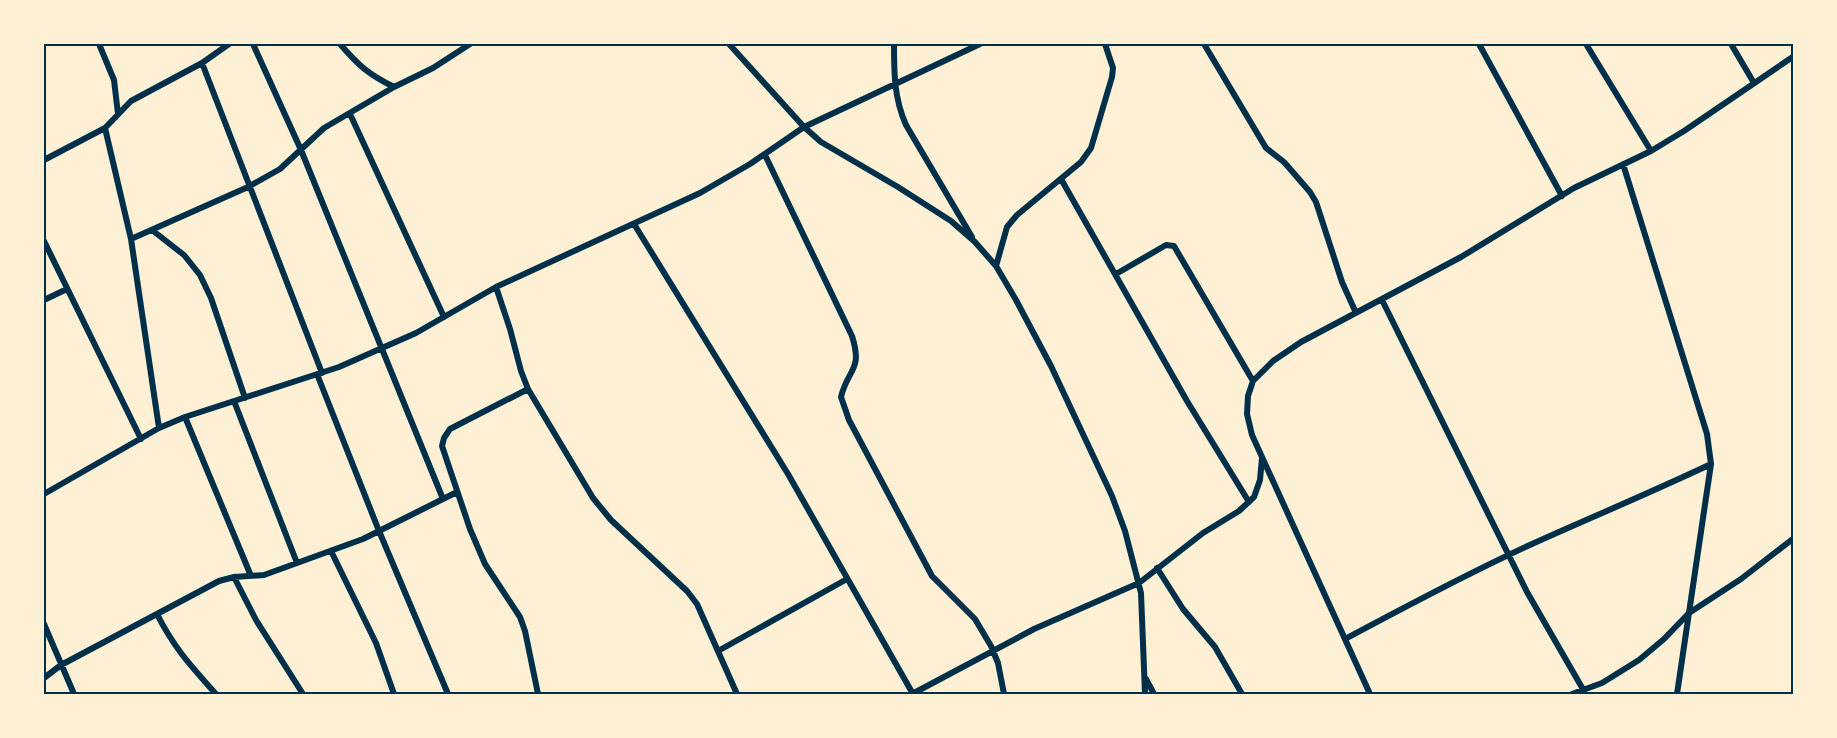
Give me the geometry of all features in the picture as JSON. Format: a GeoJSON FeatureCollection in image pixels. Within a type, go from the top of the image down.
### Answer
{"type":"FeatureCollection","features":[{"type":"Feature","properties":{"kind":"street"},"geometry":{"type":"LineString","coordinates":[[99,44],[114,80],[118,114]]}},
{"type":"Feature","properties":{"kind":"street"},"geometry":{"type":"LineString","coordinates":[[44,160],[105,128],[131,101],[202,63],[229,44]]}},
{"type":"Feature","properties":{"kind":"street"},"geometry":{"type":"LineString","coordinates":[[253,44],[301,150],[443,499]]}},
{"type":"Feature","properties":{"kind":"street"},"geometry":{"type":"LineString","coordinates":[[340,44],[359,66],[394,87]]}},
{"type":"Feature","properties":{"kind":"street"},"geometry":{"type":"LineString","coordinates":[[131,239],[250,186],[280,169],[324,128],[394,87],[433,68],[470,44]]}},
{"type":"Feature","properties":{"kind":"street"},"geometry":{"type":"LineString","coordinates":[[729,44],[804,127],[821,142],[951,221],[975,242],[996,266],[1051,366],[1112,496],[1125,531],[1139,583],[1145,694]]}},
{"type":"Feature","properties":{"kind":"street"},"geometry":{"type":"LineString","coordinates":[[894,44],[894,84],[898,108],[975,242]]}},
{"type":"Feature","properties":{"kind":"street"},"geometry":{"type":"LineString","coordinates":[[44,494],[159,428],[185,417],[319,374],[382,350],[495,287],[700,193],[765,154],[804,127],[980,44]]}},
{"type":"Feature","properties":{"kind":"street"},"geometry":{"type":"LineString","coordinates":[[996,266],[1001,243],[1012,221],[1081,162],[1091,148],[1112,77],[1113,68],[1105,44]]}},
{"type":"Feature","properties":{"kind":"street"},"geometry":{"type":"LineString","coordinates":[[1204,44],[1266,148],[1284,162],[1316,202],[1342,282],[1356,313]]}},
{"type":"Feature","properties":{"kind":"street"},"geometry":{"type":"LineString","coordinates":[[1479,44],[1562,196]]}},
{"type":"Feature","properties":{"kind":"street"},"geometry":{"type":"LineString","coordinates":[[1586,44],[1652,151]]}},
{"type":"Feature","properties":{"kind":"street"},"geometry":{"type":"LineString","coordinates":[[1731,44],[1754,83]]}},
{"type":"Feature","properties":{"kind":"street"},"geometry":{"type":"LineString","coordinates":[[1370,694],[1252,435],[1247,414],[1248,396],[1253,381],[1273,361],[1301,342],[1461,257],[1562,196],[1652,151],[1794,56]]}},
{"type":"Feature","properties":{"kind":"street"},"geometry":{"type":"LineString","coordinates":[[202,63],[379,531],[448,694]]}},
{"type":"Feature","properties":{"kind":"street"},"geometry":{"type":"LineString","coordinates":[[350,114],[444,317]]}},
{"type":"Feature","properties":{"kind":"street"},"geometry":{"type":"LineString","coordinates":[[105,128],[131,239],[159,428]]}},
{"type":"Feature","properties":{"kind":"street"},"geometry":{"type":"LineString","coordinates":[[765,154],[852,336],[856,350],[856,365],[841,397],[849,420],[932,576],[975,619],[998,663],[1004,694]]}},
{"type":"Feature","properties":{"kind":"street"},"geometry":{"type":"LineString","coordinates":[[1623,164],[1707,434],[1711,465],[1677,694]]}},
{"type":"Feature","properties":{"kind":"street"},"geometry":{"type":"LineString","coordinates":[[1061,179],[1187,401],[1249,502]]}},
{"type":"Feature","properties":{"kind":"street"},"geometry":{"type":"LineString","coordinates":[[634,224],[776,453],[912,694],[1034,629],[1139,583],[1203,532],[1239,511],[1254,497],[1260,480],[1262,458]]}},
{"type":"Feature","properties":{"kind":"street"},"geometry":{"type":"LineString","coordinates":[[152,230],[184,255],[200,275],[211,298],[245,398]]}},
{"type":"Feature","properties":{"kind":"street"},"geometry":{"type":"LineString","coordinates":[[44,241],[141,439]]}},
{"type":"Feature","properties":{"kind":"street"},"geometry":{"type":"LineString","coordinates":[[1116,274],[1166,245],[1174,246],[1253,381]]}},
{"type":"Feature","properties":{"kind":"street"},"geometry":{"type":"LineString","coordinates":[[495,287],[528,389],[592,498],[611,520],[687,591],[697,604],[737,694]]}},
{"type":"Feature","properties":{"kind":"street"},"geometry":{"type":"LineString","coordinates":[[44,300],[67,289]]}},
{"type":"Feature","properties":{"kind":"street"},"geometry":{"type":"LineString","coordinates":[[1382,300],[1527,592],[1584,691]]}},
{"type":"Feature","properties":{"kind":"street"},"geometry":{"type":"LineString","coordinates":[[528,389],[450,429],[442,446],[485,564],[520,617],[538,693]]}},
{"type":"Feature","properties":{"kind":"street"},"geometry":{"type":"LineString","coordinates":[[234,401],[297,563]]}},
{"type":"Feature","properties":{"kind":"street"},"geometry":{"type":"LineString","coordinates":[[185,417],[251,576]]}},
{"type":"Feature","properties":{"kind":"street"},"geometry":{"type":"LineString","coordinates":[[1345,639],[1435,591],[1711,465]]}},
{"type":"Feature","properties":{"kind":"street"},"geometry":{"type":"LineString","coordinates":[[44,678],[61,665],[219,581],[234,577],[264,575],[332,551],[379,531],[457,492]]}},
{"type":"Feature","properties":{"kind":"street"},"geometry":{"type":"LineString","coordinates":[[1572,694],[1602,683],[1639,660],[1664,639],[1689,613],[1741,579],[1794,538]]}},
{"type":"Feature","properties":{"kind":"street"},"geometry":{"type":"LineString","coordinates":[[332,551],[376,643],[394,694]]}},
{"type":"Feature","properties":{"kind":"street"},"geometry":{"type":"LineString","coordinates":[[1157,568],[1184,609],[1215,647],[1242,694]]}},
{"type":"Feature","properties":{"kind":"street"},"geometry":{"type":"LineString","coordinates":[[234,577],[256,620],[303,694]]}},
{"type":"Feature","properties":{"kind":"street"},"geometry":{"type":"LineString","coordinates":[[718,651],[847,579]]}},
{"type":"Feature","properties":{"kind":"street"},"geometry":{"type":"LineString","coordinates":[[157,614],[180,654],[216,694]]}},
{"type":"Feature","properties":{"kind":"street"},"geometry":{"type":"LineString","coordinates":[[44,624],[74,694]]}},
{"type":"Feature","properties":{"kind":"street"},"geometry":{"type":"LineString","coordinates":[[1144,677],[1154,694]]}}]}
